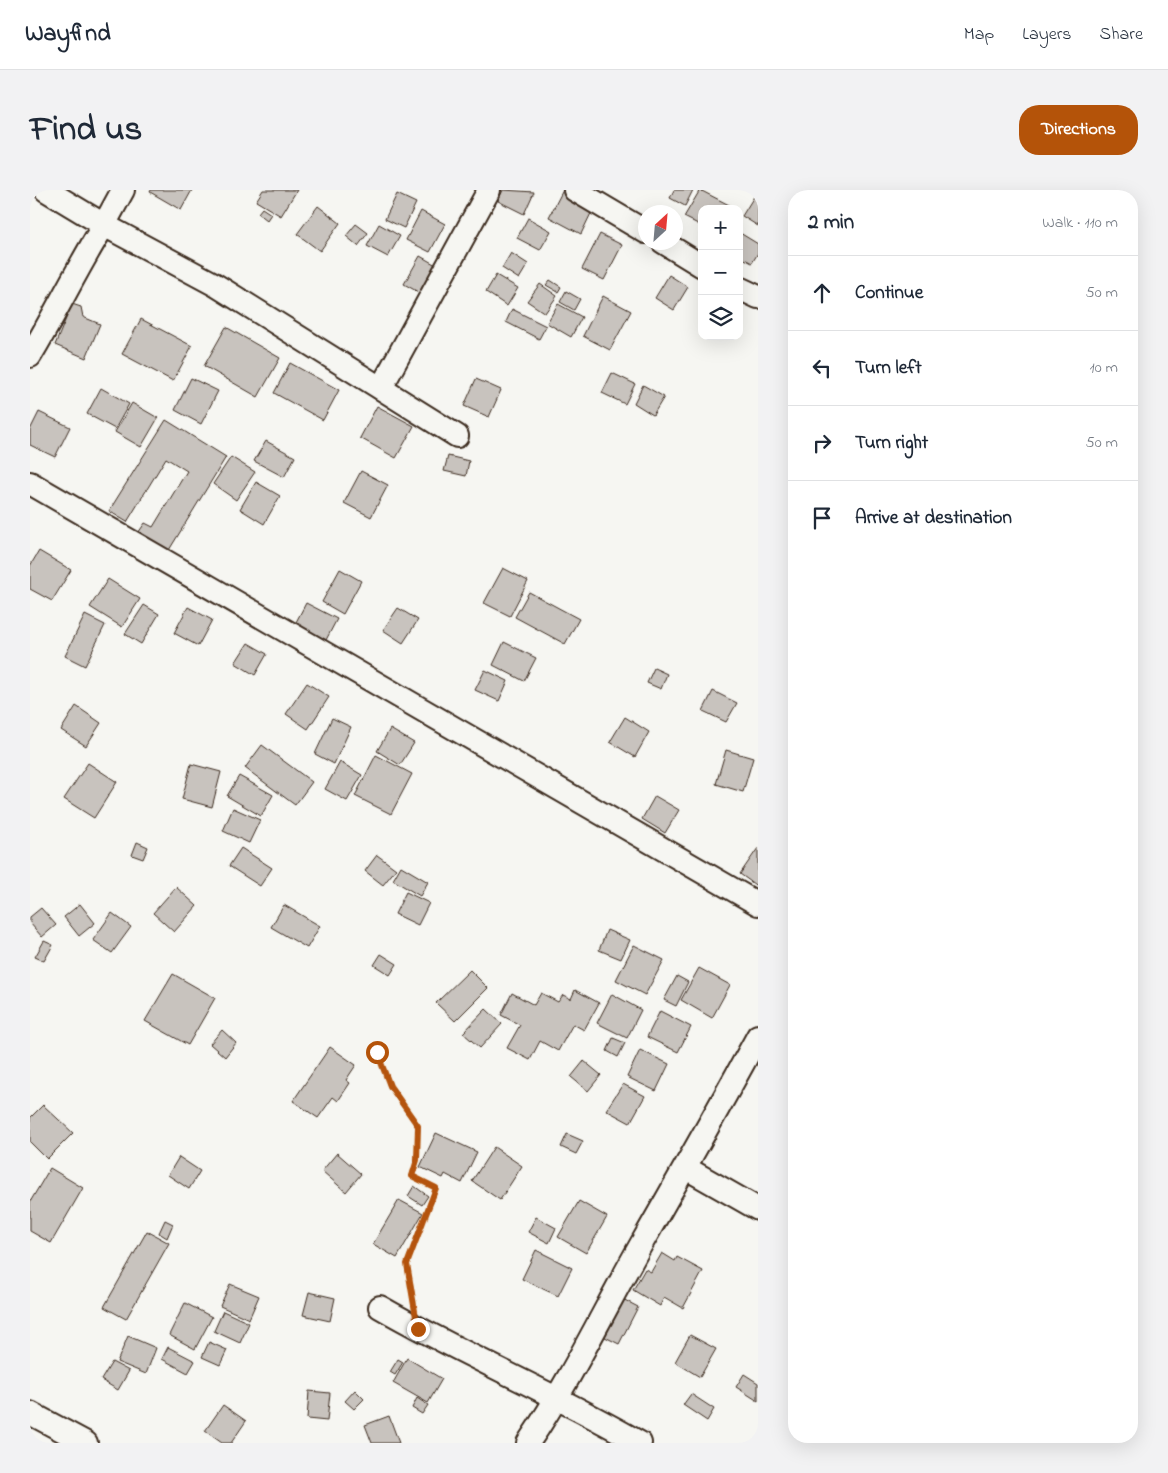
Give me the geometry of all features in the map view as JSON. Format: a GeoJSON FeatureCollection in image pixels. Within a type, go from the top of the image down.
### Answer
{"type":"FeatureCollection","features":[{"type":"Feature","properties":{"kind":"street"},"geometry":{"type":"LineString","coordinates":[[46,190],[104,225],[214,284],[457,436]]}},
{"type":"Feature","properties":{"kind":"street"},"geometry":{"type":"LineString","coordinates":[[30,356],[56,312],[74,272],[104,225],[123,190]]}},
{"type":"Feature","properties":{"kind":"street"},"geometry":{"type":"LineString","coordinates":[[381,388],[489,190]]}},
{"type":"Feature","properties":{"kind":"street"},"geometry":{"type":"LineString","coordinates":[[575,190],[638,227]]}},
{"type":"Feature","properties":{"kind":"street"},"geometry":{"type":"LineString","coordinates":[[676,250],[698,264]]}},
{"type":"Feature","properties":{"kind":"street"},"geometry":{"type":"LineString","coordinates":[[743,290],[758,297]]}},
{"type":"Feature","properties":{"kind":"street"},"geometry":{"type":"LineString","coordinates":[[30,483],[758,904]]}},
{"type":"Feature","properties":{"kind":"street"},"geometry":{"type":"LineString","coordinates":[[528,1443],[558,1399],[639,1248],[686,1168],[758,1036]]}},
{"type":"Feature","properties":{"kind":"street"},"geometry":{"type":"LineString","coordinates":[[686,1168],[758,1209]]}},
{"type":"Feature","properties":{"kind":"street"},"geometry":{"type":"LineString","coordinates":[[380,1307],[418,1329],[558,1399],[640,1443]]}},
{"type":"Feature","properties":{"kind":"street"},"geometry":{"type":"LineString","coordinates":[[30,1413],[86,1443]]}},
{"type":"Feature","properties":{"kind":"path"},"geometry":{"type":"LineString","coordinates":[[377,1052],[390,1086],[418,1126],[418,1153],[412,1176],[436,1188],[407,1264],[418,1329]]}},
{"type":"Feature","properties":{"kind":"building"},"geometry":{"type":"Polygon","coordinates":[[[151,190],[192,190],[181,210],[150,192],[151,190]]]}},
{"type":"Feature","properties":{"kind":"building"},"geometry":{"type":"Polygon","coordinates":[[[263,190],[297,190],[281,216],[256,201],[263,190]]]}},
{"type":"Feature","properties":{"kind":"building"},"geometry":{"type":"Polygon","coordinates":[[[503,190],[534,192],[524,214],[498,201],[503,190]]]}},
{"type":"Feature","properties":{"kind":"building"},"geometry":{"type":"Polygon","coordinates":[[[563,190],[595,205],[581,234],[549,217],[563,190]]]}},
{"type":"Feature","properties":{"kind":"building"},"geometry":{"type":"Polygon","coordinates":[[[674,190],[693,190],[685,206],[670,198],[674,190]]]}},
{"type":"Feature","properties":{"kind":"building"},"geometry":{"type":"Polygon","coordinates":[[[700,190],[729,205],[698,205],[698,224],[684,217],[700,190]]]}},
{"type":"Feature","properties":{"kind":"building"},"geometry":{"type":"Polygon","coordinates":[[[758,190],[758,226],[743,217],[758,190]]]}},
{"type":"Feature","properties":{"kind":"building"},"geometry":{"type":"Polygon","coordinates":[[[397,194],[416,203],[404,228],[385,219],[397,194]]]}},
{"type":"Feature","properties":{"kind":"building"},"geometry":{"type":"Polygon","coordinates":[[[318,206],[340,223],[320,251],[297,234],[318,206]]]}},
{"type":"Feature","properties":{"kind":"building"},"geometry":{"type":"Polygon","coordinates":[[[262,208],[271,214],[267,220],[258,213],[262,208]]]}},
{"type":"Feature","properties":{"kind":"building"},"geometry":{"type":"Polygon","coordinates":[[[421,211],[445,224],[430,252],[406,240],[421,211]]]}},
{"type":"Feature","properties":{"kind":"building"},"geometry":{"type":"Polygon","coordinates":[[[528,218],[551,231],[540,250],[517,238],[528,218]]]}},
{"type":"Feature","properties":{"kind":"building"},"geometry":{"type":"Polygon","coordinates":[[[356,224],[368,233],[358,246],[346,236],[356,224]]]}},
{"type":"Feature","properties":{"kind":"building"},"geometry":{"type":"Polygon","coordinates":[[[379,224],[400,236],[388,257],[367,246],[379,224]]]}},
{"type":"Feature","properties":{"kind":"building"},"geometry":{"type":"Polygon","coordinates":[[[600,234],[622,245],[604,280],[582,269],[600,234]]]}},
{"type":"Feature","properties":{"kind":"building"},"geometry":{"type":"Polygon","coordinates":[[[743,235],[758,244],[758,253],[752,263],[743,258],[743,235]]]}},
{"type":"Feature","properties":{"kind":"building"},"geometry":{"type":"Polygon","coordinates":[[[511,253],[528,264],[519,279],[502,268],[511,253]]]}},
{"type":"Feature","properties":{"kind":"building"},"geometry":{"type":"Polygon","coordinates":[[[420,256],[443,269],[427,297],[404,284],[420,256]]]}},
{"type":"Feature","properties":{"kind":"building"},"geometry":{"type":"Polygon","coordinates":[[[496,275],[518,288],[507,306],[486,292],[496,275]]]}},
{"type":"Feature","properties":{"kind":"building"},"geometry":{"type":"Polygon","coordinates":[[[669,275],[688,287],[674,310],[655,298],[669,275]]]}},
{"type":"Feature","properties":{"kind":"building"},"geometry":{"type":"Polygon","coordinates":[[[550,280],[561,287],[558,292],[546,285],[550,280]]]}},
{"type":"Feature","properties":{"kind":"building"},"geometry":{"type":"Polygon","coordinates":[[[540,284],[557,296],[545,313],[527,301],[540,284]]]}},
{"type":"Feature","properties":{"kind":"building"},"geometry":{"type":"Polygon","coordinates":[[[566,291],[580,299],[574,310],[560,302],[566,291]]]}},
{"type":"Feature","properties":{"kind":"building"},"geometry":{"type":"Polygon","coordinates":[[[603,296],[631,311],[610,350],[583,336],[603,296]]]}},
{"type":"Feature","properties":{"kind":"building"},"geometry":{"type":"Polygon","coordinates":[[[72,304],[81,307],[83,317],[100,324],[86,358],[55,345],[72,304]]]}},
{"type":"Feature","properties":{"kind":"building"},"geometry":{"type":"Polygon","coordinates":[[[558,304],[582,317],[571,337],[547,323],[558,304]]]}},
{"type":"Feature","properties":{"kind":"building"},"geometry":{"type":"Polygon","coordinates":[[[512,309],[546,326],[539,339],[506,322],[512,309]]]}},
{"type":"Feature","properties":{"kind":"building"},"geometry":{"type":"Polygon","coordinates":[[[141,319],[192,346],[173,381],[122,354],[141,319]]]}},
{"type":"Feature","properties":{"kind":"building"},"geometry":{"type":"Polygon","coordinates":[[[226,327],[280,358],[258,397],[204,366],[226,327]]]}},
{"type":"Feature","properties":{"kind":"building"},"geometry":{"type":"Polygon","coordinates":[[[290,363],[339,390],[323,420],[274,393],[290,363]]]}},
{"type":"Feature","properties":{"kind":"building"},"geometry":{"type":"Polygon","coordinates":[[[612,373],[635,384],[625,404],[602,393],[612,373]]]}},
{"type":"Feature","properties":{"kind":"building"},"geometry":{"type":"Polygon","coordinates":[[[191,378],[218,391],[201,424],[175,410],[191,378]]]}},
{"type":"Feature","properties":{"kind":"building"},"geometry":{"type":"Polygon","coordinates":[[[476,379],[501,390],[489,417],[464,406],[476,379]]]}},
{"type":"Feature","properties":{"kind":"building"},"geometry":{"type":"Polygon","coordinates":[[[643,385],[664,397],[653,415],[634,403],[643,385]]]}},
{"type":"Feature","properties":{"kind":"building"},"geometry":{"type":"Polygon","coordinates":[[[101,388],[129,404],[115,429],[87,414],[101,388]]]}},
{"type":"Feature","properties":{"kind":"building"},"geometry":{"type":"Polygon","coordinates":[[[132,403],[158,418],[141,447],[115,432],[132,403]]]}},
{"type":"Feature","properties":{"kind":"building"},"geometry":{"type":"Polygon","coordinates":[[[377,406],[414,426],[396,458],[360,438],[377,406]]]}},
{"type":"Feature","properties":{"kind":"building"},"geometry":{"type":"Polygon","coordinates":[[[39,412],[70,427],[55,457],[30,445],[30,430],[39,412]]]}},
{"type":"Feature","properties":{"kind":"building"},"geometry":{"type":"Polygon","coordinates":[[[166,420],[226,457],[166,555],[136,536],[145,523],[153,527],[187,471],[166,458],[127,522],[109,511],[166,420]]]}},
{"type":"Feature","properties":{"kind":"building"},"geometry":{"type":"Polygon","coordinates":[[[266,441],[295,457],[284,477],[254,461],[266,441]]]}},
{"type":"Feature","properties":{"kind":"building"},"geometry":{"type":"Polygon","coordinates":[[[448,456],[469,461],[466,476],[444,471],[448,456]]]}},
{"type":"Feature","properties":{"kind":"building"},"geometry":{"type":"Polygon","coordinates":[[[231,457],[255,472],[236,500],[213,484],[231,457]]]}},
{"type":"Feature","properties":{"kind":"building"},"geometry":{"type":"Polygon","coordinates":[[[361,471],[388,485],[371,517],[344,503],[361,471]]]}},
{"type":"Feature","properties":{"kind":"building"},"geometry":{"type":"Polygon","coordinates":[[[256,482],[280,496],[264,524],[240,509],[256,482]]]}},
{"type":"Feature","properties":{"kind":"building"},"geometry":{"type":"Polygon","coordinates":[[[39,551],[71,570],[52,601],[30,589],[30,566],[39,551]]]}},
{"type":"Feature","properties":{"kind":"building"},"geometry":{"type":"Polygon","coordinates":[[[503,568],[528,581],[510,616],[484,603],[503,568]]]}},
{"type":"Feature","properties":{"kind":"building"},"geometry":{"type":"Polygon","coordinates":[[[340,569],[361,581],[343,614],[322,602],[340,569]]]}},
{"type":"Feature","properties":{"kind":"building"},"geometry":{"type":"Polygon","coordinates":[[[108,579],[140,599],[122,627],[90,607],[108,579]]]}},
{"type":"Feature","properties":{"kind":"building"},"geometry":{"type":"Polygon","coordinates":[[[529,592],[579,619],[565,644],[515,617],[529,592]]]}},
{"type":"Feature","properties":{"kind":"building"},"geometry":{"type":"Polygon","coordinates":[[[306,603],[337,619],[326,640],[295,624],[306,603]]]}},
{"type":"Feature","properties":{"kind":"building"},"geometry":{"type":"Polygon","coordinates":[[[144,605],[159,614],[141,644],[125,634],[144,605]]]}},
{"type":"Feature","properties":{"kind":"building"},"geometry":{"type":"Polygon","coordinates":[[[188,607],[212,620],[198,646],[174,633],[188,607]]]}},
{"type":"Feature","properties":{"kind":"building"},"geometry":{"type":"Polygon","coordinates":[[[398,608],[418,620],[403,643],[383,630],[398,608]]]}},
{"type":"Feature","properties":{"kind":"building"},"geometry":{"type":"Polygon","coordinates":[[[85,615],[105,625],[85,666],[65,656],[85,615]]]}},
{"type":"Feature","properties":{"kind":"building"},"geometry":{"type":"Polygon","coordinates":[[[504,642],[536,658],[524,681],[493,665],[504,642]]]}},
{"type":"Feature","properties":{"kind":"building"},"geometry":{"type":"Polygon","coordinates":[[[248,643],[267,654],[255,675],[235,663],[248,643]]]}},
{"type":"Feature","properties":{"kind":"building"},"geometry":{"type":"Polygon","coordinates":[[[654,668],[667,674],[661,689],[647,683],[654,668]]]}},
{"type":"Feature","properties":{"kind":"building"},"geometry":{"type":"Polygon","coordinates":[[[485,670],[508,681],[499,701],[475,690],[485,670]]]}},
{"type":"Feature","properties":{"kind":"building"},"geometry":{"type":"Polygon","coordinates":[[[307,683],[329,697],[308,729],[286,714],[307,683]]]}},
{"type":"Feature","properties":{"kind":"building"},"geometry":{"type":"Polygon","coordinates":[[[713,691],[737,703],[726,722],[703,711],[713,691]]]}},
{"type":"Feature","properties":{"kind":"building"},"geometry":{"type":"Polygon","coordinates":[[[76,706],[101,723],[86,746],[61,730],[76,706]]]}},
{"type":"Feature","properties":{"kind":"building"},"geometry":{"type":"Polygon","coordinates":[[[625,717],[649,732],[635,757],[610,742],[625,717]]]}},
{"type":"Feature","properties":{"kind":"building"},"geometry":{"type":"Polygon","coordinates":[[[332,718],[351,727],[334,764],[315,754],[332,718]]]}},
{"type":"Feature","properties":{"kind":"building"},"geometry":{"type":"Polygon","coordinates":[[[390,729],[414,743],[400,765],[377,751],[390,729]]]}},
{"type":"Feature","properties":{"kind":"building"},"geometry":{"type":"Polygon","coordinates":[[[262,745],[312,782],[295,805],[245,768],[262,745]]]}},
{"type":"Feature","properties":{"kind":"building"},"geometry":{"type":"Polygon","coordinates":[[[726,750],[753,758],[743,792],[716,784],[726,750]]]}},
{"type":"Feature","properties":{"kind":"building"},"geometry":{"type":"Polygon","coordinates":[[[376,755],[412,774],[391,814],[355,796],[376,755]]]}},
{"type":"Feature","properties":{"kind":"building"},"geometry":{"type":"Polygon","coordinates":[[[340,762],[362,775],[347,801],[325,789],[340,762]]]}},
{"type":"Feature","properties":{"kind":"building"},"geometry":{"type":"Polygon","coordinates":[[[88,763],[117,782],[94,818],[64,799],[88,763]]]}},
{"type":"Feature","properties":{"kind":"building"},"geometry":{"type":"Polygon","coordinates":[[[191,764],[221,772],[212,807],[182,799],[191,764]]]}},
{"type":"Feature","properties":{"kind":"building"},"geometry":{"type":"Polygon","coordinates":[[[239,776],[273,795],[261,816],[227,796],[239,776]]]}},
{"type":"Feature","properties":{"kind":"building"},"geometry":{"type":"Polygon","coordinates":[[[655,796],[679,810],[665,833],[642,819],[655,796]]]}},
{"type":"Feature","properties":{"kind":"building"},"geometry":{"type":"Polygon","coordinates":[[[233,808],[260,820],[249,843],[223,831],[233,808]]]}},
{"type":"Feature","properties":{"kind":"building"},"geometry":{"type":"Polygon","coordinates":[[[137,842],[148,847],[143,859],[132,855],[137,842]]]}},
{"type":"Feature","properties":{"kind":"building"},"geometry":{"type":"Polygon","coordinates":[[[241,848],[272,868],[260,886],[229,866],[241,848]]]}},
{"type":"Feature","properties":{"kind":"building"},"geometry":{"type":"Polygon","coordinates":[[[758,848],[758,887],[740,874],[758,848]]]}},
{"type":"Feature","properties":{"kind":"building"},"geometry":{"type":"Polygon","coordinates":[[[377,855],[396,869],[383,885],[365,871],[377,855]]]}},
{"type":"Feature","properties":{"kind":"building"},"geometry":{"type":"Polygon","coordinates":[[[401,866],[428,882],[420,896],[393,880],[401,866]]]}},
{"type":"Feature","properties":{"kind":"building"},"geometry":{"type":"Polygon","coordinates":[[[176,887],[197,906],[174,932],[153,913],[176,887]]]}},
{"type":"Feature","properties":{"kind":"building"},"geometry":{"type":"Polygon","coordinates":[[[406,892],[429,903],[418,925],[395,914],[406,892]]]}},
{"type":"Feature","properties":{"kind":"building"},"geometry":{"type":"Polygon","coordinates":[[[80,904],[95,923],[79,936],[64,917],[80,904]]]}},
{"type":"Feature","properties":{"kind":"building"},"geometry":{"type":"Polygon","coordinates":[[[284,905],[320,926],[307,948],[271,927],[284,905]]]}},
{"type":"Feature","properties":{"kind":"building"},"geometry":{"type":"Polygon","coordinates":[[[41,908],[56,925],[42,937],[30,923],[30,917],[41,908]]]}},
{"type":"Feature","properties":{"kind":"building"},"geometry":{"type":"Polygon","coordinates":[[[112,913],[131,927],[112,953],[93,940],[112,913]]]}},
{"type":"Feature","properties":{"kind":"building"},"geometry":{"type":"Polygon","coordinates":[[[607,930],[630,940],[621,959],[599,950],[607,930]]]}},
{"type":"Feature","properties":{"kind":"building"},"geometry":{"type":"Polygon","coordinates":[[[44,941],[53,945],[44,961],[35,957],[44,941]]]}},
{"type":"Feature","properties":{"kind":"building"},"geometry":{"type":"Polygon","coordinates":[[[634,945],[664,960],[645,995],[616,980],[634,945]]]}},
{"type":"Feature","properties":{"kind":"building"},"geometry":{"type":"Polygon","coordinates":[[[381,954],[397,964],[390,975],[374,965],[381,954]]]}},
{"type":"Feature","properties":{"kind":"building"},"geometry":{"type":"Polygon","coordinates":[[[699,968],[730,985],[712,1018],[681,1000],[699,968]]]}},
{"type":"Feature","properties":{"kind":"building"},"geometry":{"type":"Polygon","coordinates":[[[470,970],[488,988],[455,1021],[436,1003],[470,970]]]}},
{"type":"Feature","properties":{"kind":"building"},"geometry":{"type":"Polygon","coordinates":[[[173,974],[215,998],[188,1045],[145,1021],[173,974]]]}},
{"type":"Feature","properties":{"kind":"building"},"geometry":{"type":"Polygon","coordinates":[[[677,976],[688,982],[676,1006],[664,1000],[677,976]]]}},
{"type":"Feature","properties":{"kind":"building"},"geometry":{"type":"Polygon","coordinates":[[[575,990],[599,1003],[584,1030],[573,1024],[558,1051],[540,1041],[530,1060],[507,1048],[520,1025],[501,1015],[512,993],[534,1005],[541,993],[558,1002],[563,995],[571,999],[575,990]]]}},
{"type":"Feature","properties":{"kind":"building"},"geometry":{"type":"Polygon","coordinates":[[[612,994],[641,1010],[627,1038],[597,1023],[612,994]]]}},
{"type":"Feature","properties":{"kind":"building"},"geometry":{"type":"Polygon","coordinates":[[[486,1009],[502,1024],[480,1048],[463,1033],[486,1009]]]}},
{"type":"Feature","properties":{"kind":"building"},"geometry":{"type":"Polygon","coordinates":[[[660,1011],[691,1027],[678,1052],[647,1037],[660,1011]]]}},
{"type":"Feature","properties":{"kind":"building"},"geometry":{"type":"Polygon","coordinates":[[[222,1030],[236,1043],[225,1057],[210,1044],[222,1030]]]}},
{"type":"Feature","properties":{"kind":"building"},"geometry":{"type":"Polygon","coordinates":[[[613,1038],[625,1043],[618,1057],[607,1051],[613,1038]]]}},
{"type":"Feature","properties":{"kind":"building"},"geometry":{"type":"Polygon","coordinates":[[[330,1047],[356,1065],[346,1080],[350,1083],[338,1101],[333,1097],[318,1118],[293,1101],[330,1047]]]}},
{"type":"Feature","properties":{"kind":"building"},"geometry":{"type":"Polygon","coordinates":[[[640,1050],[669,1064],[656,1091],[627,1077],[640,1050]]]}},
{"type":"Feature","properties":{"kind":"building"},"geometry":{"type":"Polygon","coordinates":[[[584,1061],[601,1075],[588,1091],[571,1077],[584,1061]]]}},
{"type":"Feature","properties":{"kind":"building"},"geometry":{"type":"Polygon","coordinates":[[[623,1084],[645,1096],[630,1123],[606,1110],[623,1084]]]}},
{"type":"Feature","properties":{"kind":"building"},"geometry":{"type":"Polygon","coordinates":[[[43,1105],[73,1133],[47,1159],[30,1142],[30,1118],[43,1105]]]}},
{"type":"Feature","properties":{"kind":"building"},"geometry":{"type":"Polygon","coordinates":[[[436,1133],[477,1152],[462,1183],[445,1174],[443,1178],[420,1167],[436,1133]]]}},
{"type":"Feature","properties":{"kind":"building"},"geometry":{"type":"Polygon","coordinates":[[[567,1134],[583,1141],[576,1154],[561,1147],[567,1134]]]}},
{"type":"Feature","properties":{"kind":"building"},"geometry":{"type":"Polygon","coordinates":[[[494,1147],[522,1166],[500,1200],[472,1181],[494,1147]]]}},
{"type":"Feature","properties":{"kind":"building"},"geometry":{"type":"Polygon","coordinates":[[[337,1153],[361,1174],[346,1192],[322,1171],[337,1153]]]}},
{"type":"Feature","properties":{"kind":"building"},"geometry":{"type":"Polygon","coordinates":[[[179,1157],[200,1171],[189,1189],[168,1175],[179,1157]]]}},
{"type":"Feature","properties":{"kind":"building"},"geometry":{"type":"Polygon","coordinates":[[[50,1168],[83,1188],[51,1243],[30,1231],[30,1202],[50,1168]]]}},
{"type":"Feature","properties":{"kind":"building"},"geometry":{"type":"Polygon","coordinates":[[[414,1186],[428,1196],[422,1205],[408,1196],[414,1186]]]}},
{"type":"Feature","properties":{"kind":"building"},"geometry":{"type":"Polygon","coordinates":[[[399,1200],[423,1213],[397,1258],[373,1244],[399,1200]]]}},
{"type":"Feature","properties":{"kind":"building"},"geometry":{"type":"Polygon","coordinates":[[[579,1201],[607,1217],[586,1253],[558,1237],[579,1201]]]}},
{"type":"Feature","properties":{"kind":"building"},"geometry":{"type":"Polygon","coordinates":[[[536,1217],[556,1228],[549,1243],[528,1232],[536,1217]]]}},
{"type":"Feature","properties":{"kind":"building"},"geometry":{"type":"Polygon","coordinates":[[[165,1220],[173,1224],[167,1238],[159,1233],[165,1220]]]}},
{"type":"Feature","properties":{"kind":"building"},"geometry":{"type":"Polygon","coordinates":[[[147,1231],[169,1243],[126,1319],[104,1307],[147,1231]]]}},
{"type":"Feature","properties":{"kind":"building"},"geometry":{"type":"Polygon","coordinates":[[[536,1250],[572,1268],[558,1296],[522,1279],[536,1250]]]}},
{"type":"Feature","properties":{"kind":"building"},"geometry":{"type":"Polygon","coordinates":[[[662,1253],[675,1261],[677,1257],[703,1271],[683,1308],[664,1297],[660,1306],[633,1290],[645,1269],[651,1272],[662,1253]]]}},
{"type":"Feature","properties":{"kind":"building"},"geometry":{"type":"Polygon","coordinates":[[[230,1284],[259,1296],[249,1319],[220,1306],[230,1284]]]}},
{"type":"Feature","properties":{"kind":"building"},"geometry":{"type":"Polygon","coordinates":[[[309,1292],[335,1298],[330,1321],[303,1315],[309,1292]]]}},
{"type":"Feature","properties":{"kind":"building"},"geometry":{"type":"Polygon","coordinates":[[[617,1296],[638,1307],[619,1344],[597,1333],[617,1296]]]}},
{"type":"Feature","properties":{"kind":"building"},"geometry":{"type":"Polygon","coordinates":[[[185,1303],[212,1317],[195,1349],[169,1335],[185,1303]]]}},
{"type":"Feature","properties":{"kind":"building"},"geometry":{"type":"Polygon","coordinates":[[[223,1311],[249,1323],[240,1343],[214,1331],[223,1311]]]}},
{"type":"Feature","properties":{"kind":"building"},"geometry":{"type":"Polygon","coordinates":[[[690,1335],[716,1349],[700,1377],[675,1362],[690,1335]]]}},
{"type":"Feature","properties":{"kind":"building"},"geometry":{"type":"Polygon","coordinates":[[[128,1336],[156,1348],[146,1374],[117,1362],[128,1336]]]}},
{"type":"Feature","properties":{"kind":"building"},"geometry":{"type":"Polygon","coordinates":[[[209,1342],[227,1350],[220,1365],[202,1357],[209,1342]]]}},
{"type":"Feature","properties":{"kind":"building"},"geometry":{"type":"Polygon","coordinates":[[[168,1347],[195,1361],[188,1373],[162,1359],[168,1347]]]}},
{"type":"Feature","properties":{"kind":"building"},"geometry":{"type":"Polygon","coordinates":[[[407,1358],[442,1379],[428,1403],[393,1383],[407,1358]]]}},
{"type":"Feature","properties":{"kind":"building"},"geometry":{"type":"Polygon","coordinates":[[[398,1359],[403,1362],[395,1375],[390,1372],[398,1359]]]}},
{"type":"Feature","properties":{"kind":"building"},"geometry":{"type":"Polygon","coordinates":[[[112,1362],[129,1371],[118,1390],[101,1380],[112,1362]]]}},
{"type":"Feature","properties":{"kind":"building"},"geometry":{"type":"Polygon","coordinates":[[[744,1374],[758,1383],[758,1401],[736,1387],[744,1374]]]}},
{"type":"Feature","properties":{"kind":"building"},"geometry":{"type":"Polygon","coordinates":[[[355,1390],[364,1399],[354,1409],[345,1401],[355,1390]]]}},
{"type":"Feature","properties":{"kind":"building"},"geometry":{"type":"Polygon","coordinates":[[[309,1391],[330,1393],[327,1421],[307,1419],[309,1391]]]}},
{"type":"Feature","properties":{"kind":"building"},"geometry":{"type":"Polygon","coordinates":[[[691,1394],[714,1409],[707,1421],[683,1405],[691,1394]]]}},
{"type":"Feature","properties":{"kind":"building"},"geometry":{"type":"Polygon","coordinates":[[[417,1398],[428,1405],[422,1414],[412,1408],[417,1398]]]}},
{"type":"Feature","properties":{"kind":"building"},"geometry":{"type":"Polygon","coordinates":[[[223,1405],[246,1421],[231,1443],[222,1443],[205,1431],[223,1405]]]}},
{"type":"Feature","properties":{"kind":"building"},"geometry":{"type":"Polygon","coordinates":[[[389,1416],[399,1443],[372,1443],[365,1425],[389,1416]]]}},
{"type":"Feature","properties":{"kind":"route"},"geometry":{"type":"LineString","coordinates":[[377,1052],[390,1086],[418,1126],[419,1146],[412,1176],[436,1188],[407,1264],[418,1329]]}}]}
